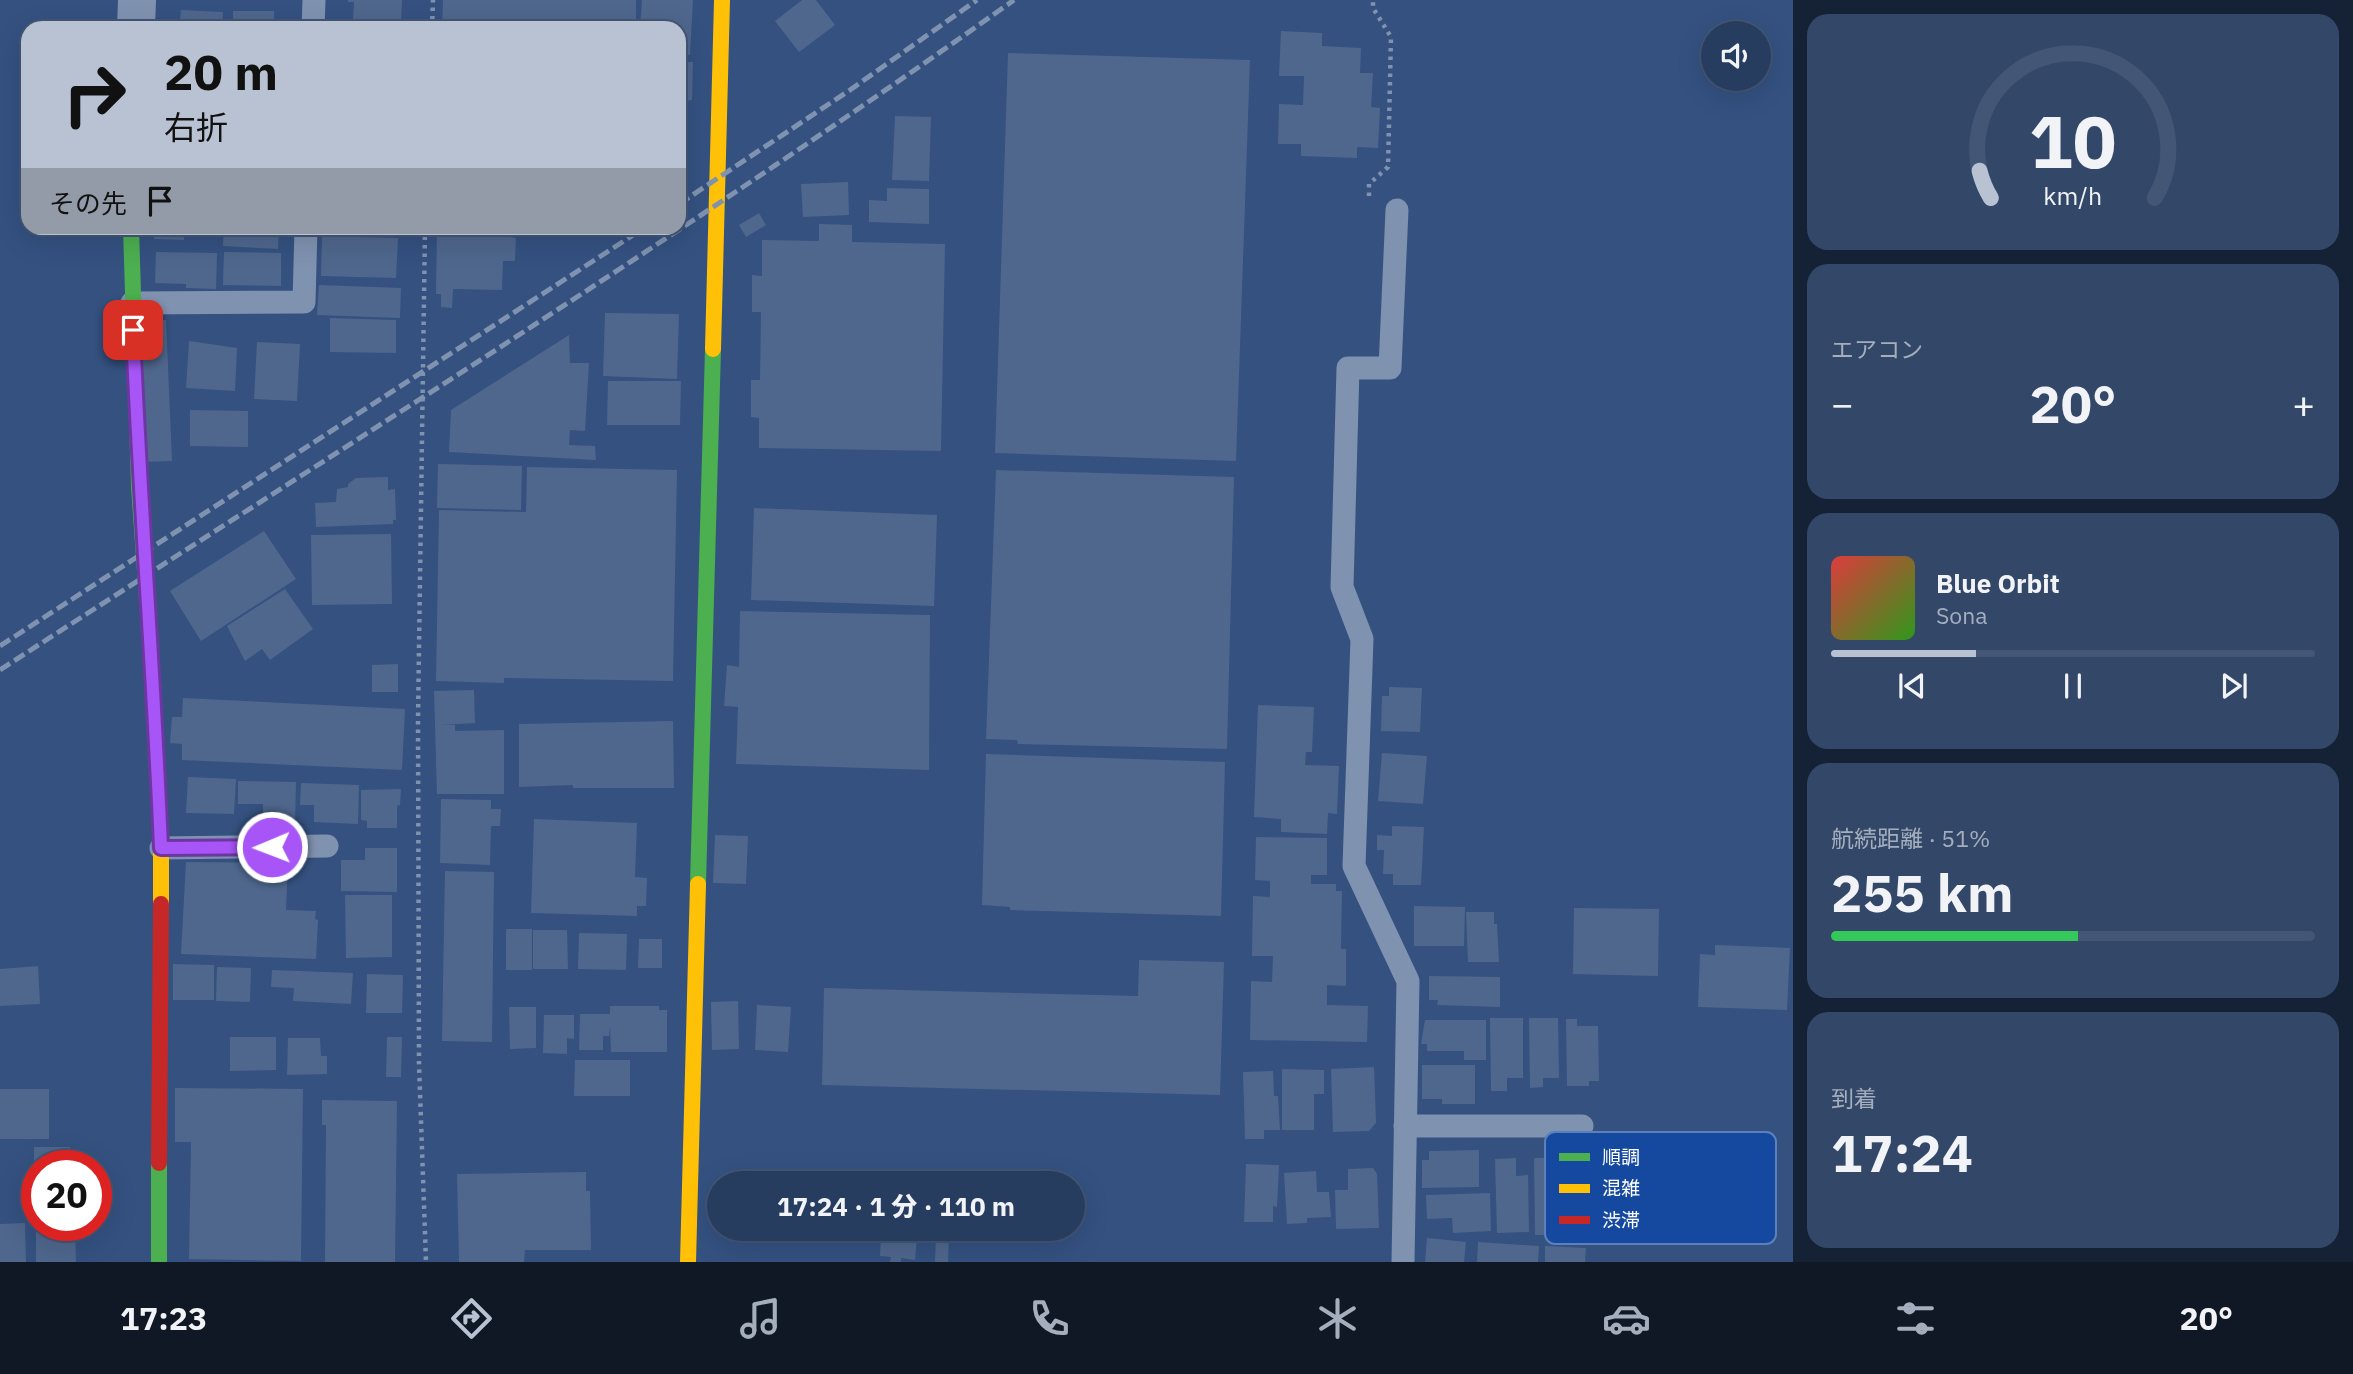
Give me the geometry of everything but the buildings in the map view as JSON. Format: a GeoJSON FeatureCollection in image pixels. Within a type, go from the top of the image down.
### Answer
{"type":"FeatureCollection","features":[{"type":"Feature","properties":{"kind":"street"},"geometry":{"type":"LineString","coordinates":[[136,21],[137,0]]}},
{"type":"Feature","properties":{"kind":"street"},"geometry":{"type":"LineString","coordinates":[[688,1262],[722,0]]}},
{"type":"Feature","properties":{"kind":"street"},"geometry":{"type":"LineString","coordinates":[[131,235],[139,487],[153,682],[161,848],[159,1262]]}},
{"type":"Feature","properties":{"kind":"lane"},"geometry":{"type":"LineString","coordinates":[[313,21],[314,0]]}},
{"type":"Feature","properties":{"kind":"lane"},"geometry":{"type":"LineString","coordinates":[[1397,210],[1390,368],[1348,368],[1342,587],[1362,639],[1354,866],[1408,981],[1403,1262]]}},
{"type":"Feature","properties":{"kind":"lane"},"geometry":{"type":"LineString","coordinates":[[132,303],[304,302],[306,235]]}},
{"type":"Feature","properties":{"kind":"lane"},"geometry":{"type":"LineString","coordinates":[[161,848],[327,846]]}},
{"type":"Feature","properties":{"kind":"lane"},"geometry":{"type":"LineString","coordinates":[[1405,1126],[1582,1126]]}},
{"type":"Feature","properties":{"kind":"path"},"geometry":{"type":"LineString","coordinates":[[432,21],[433,0]]}},
{"type":"Feature","properties":{"kind":"path"},"geometry":{"type":"LineString","coordinates":[[1368,197],[1369,184],[1388,167],[1389,154],[1391,37],[1373,8],[1373,0]]}},
{"type":"Feature","properties":{"kind":"path"},"geometry":{"type":"LineString","coordinates":[[425,235],[418,719],[418,940],[426,1262]]}},
{"type":"Feature","properties":{"kind":"railway"},"geometry":{"type":"LineString","coordinates":[[686,199],[850,90],[977,0]]}},
{"type":"Feature","properties":{"kind":"railway"},"geometry":{"type":"LineString","coordinates":[[686,225],[1014,0]]}},
{"type":"Feature","properties":{"kind":"railway"},"geometry":{"type":"LineString","coordinates":[[0,646],[633,235]]}},
{"type":"Feature","properties":{"kind":"railway"},"geometry":{"type":"LineString","coordinates":[[0,670],[671,235]]}},
{"type":"Feature","properties":{"kind":"traffic: fast"},"geometry":{"type":"LineString","coordinates":[[131,235],[139,487],[153,684]]}},
{"type":"Feature","properties":{"kind":"traffic: fast"},"geometry":{"type":"LineString","coordinates":[[698,884],[713,349]]}},
{"type":"Feature","properties":{"kind":"traffic: fast"},"geometry":{"type":"LineString","coordinates":[[159,1163],[159,1262]]}},
{"type":"Feature","properties":{"kind":"traffic: slow"},"geometry":{"type":"LineString","coordinates":[[713,349],[722,0]]}},
{"type":"Feature","properties":{"kind":"traffic: slow"},"geometry":{"type":"LineString","coordinates":[[153,684],[161,904]]}},
{"type":"Feature","properties":{"kind":"traffic: slow"},"geometry":{"type":"LineString","coordinates":[[688,1262],[698,884]]}},
{"type":"Feature","properties":{"kind":"traffic: jam"},"geometry":{"type":"LineString","coordinates":[[159,1163],[161,904]]}},
{"type":"Feature","properties":{"kind":"route"},"geometry":{"type":"LineString","coordinates":[[133,330],[139,487],[153,682],[161,848],[272,847]]}}]}
